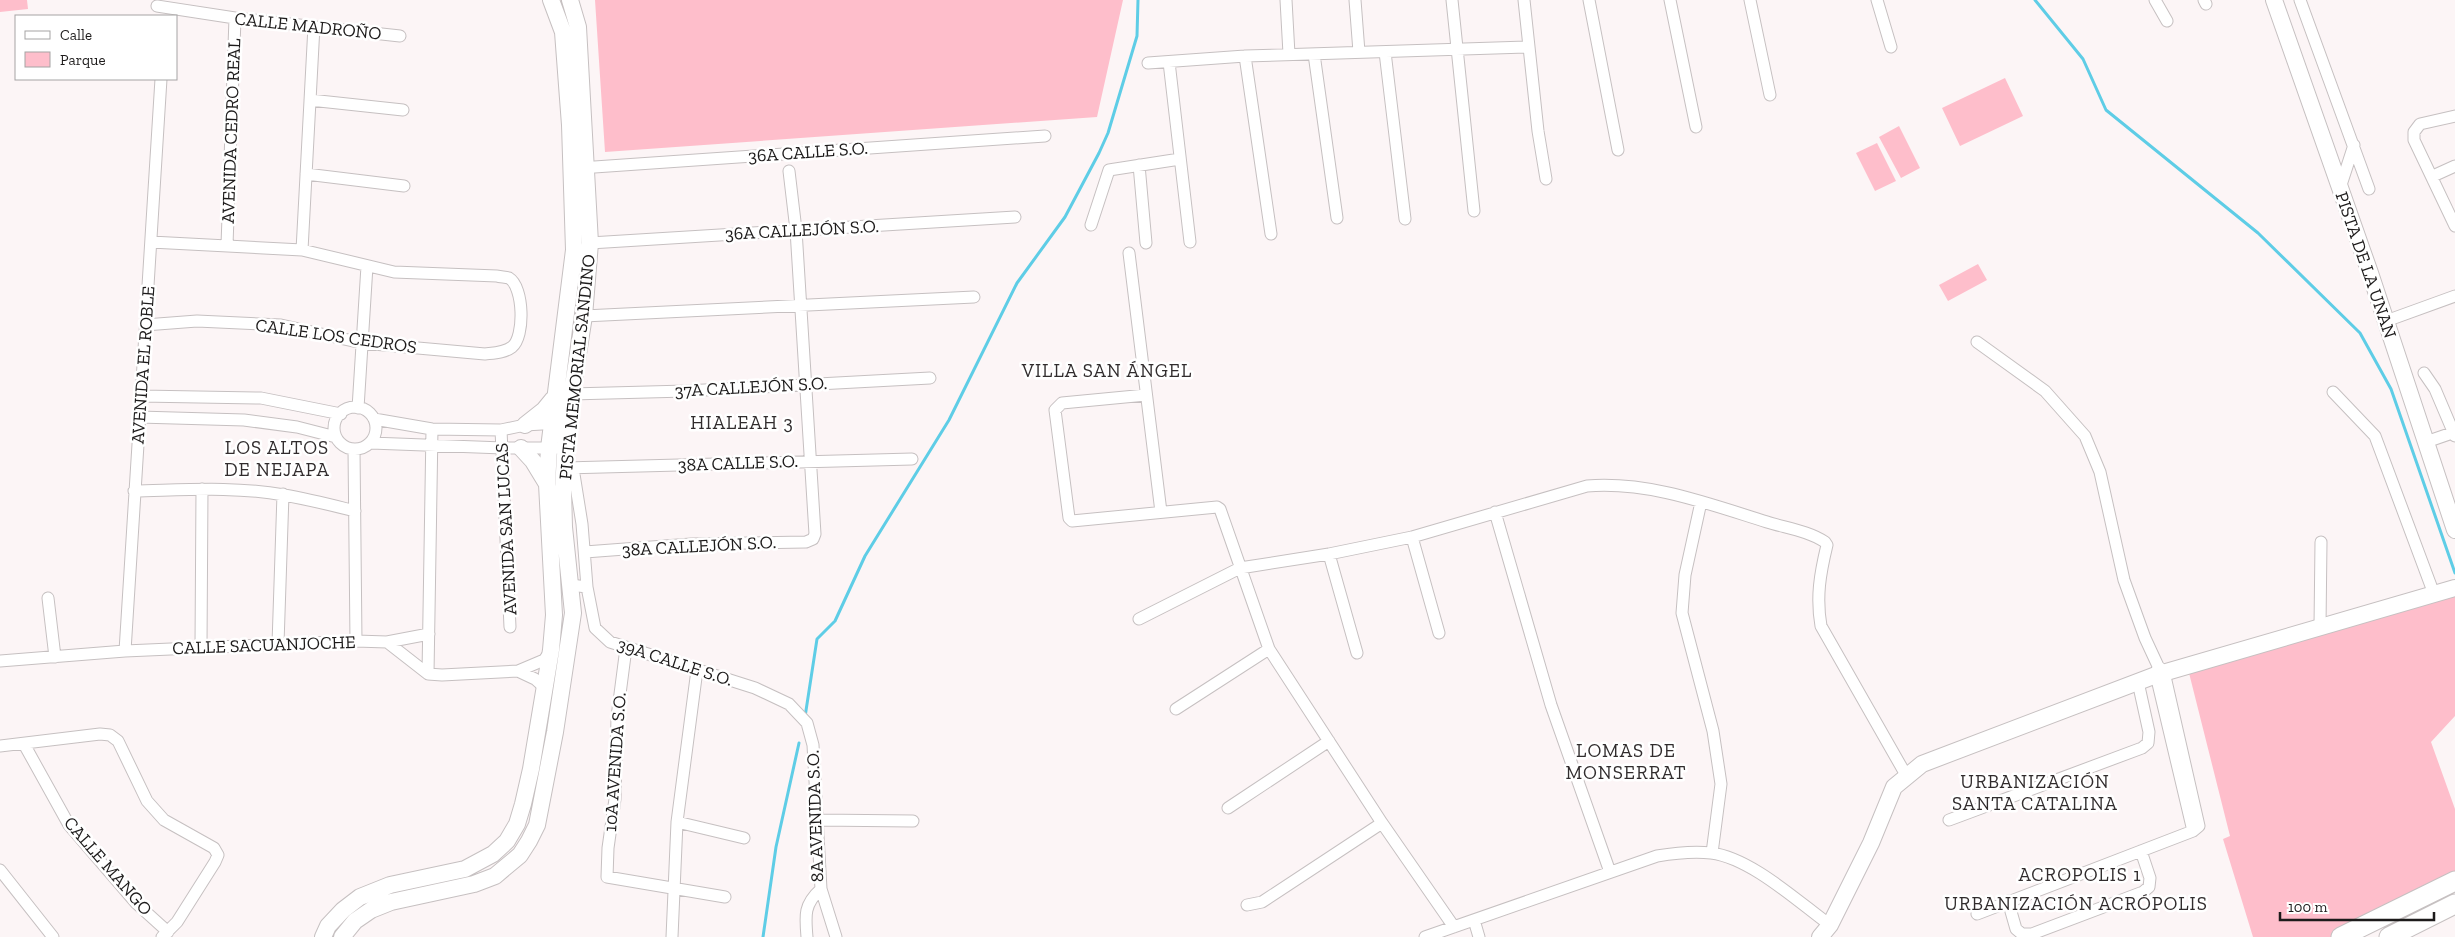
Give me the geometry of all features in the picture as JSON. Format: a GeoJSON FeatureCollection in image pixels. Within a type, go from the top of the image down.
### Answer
{"type":"FeatureCollection","features":[{"type":"Feature","properties":{"kind":"main road","name":"PISTA MEMORIAL SANDINO"},"geometry":{"type":"LineString","coordinates":[[323,937],[328,926],[338,915],[360,897],[390,885],[465,869],[493,854],[517,824],[525,795],[551,650],[554,614],[547,484],[557,448],[559,423],[571,394],[584,316],[590,243],[578,168],[563,32],[551,0]]}},
{"type":"Feature","properties":{"kind":"main road","name":"PISTA MEMORIAL SANDINO"},"geometry":{"type":"LineString","coordinates":[[559,423],[553,399],[574,250],[578,168],[578,27],[570,0]]}},
{"type":"Feature","properties":{"kind":"main road","name":"PISTA DE LA UNAN"},"geometry":{"type":"LineString","coordinates":[[2274,0],[2386,321],[2455,530]]}},
{"type":"Feature","properties":{"kind":"main road"},"geometry":{"type":"LineString","coordinates":[[525,425],[544,410],[553,399]]}},
{"type":"Feature","properties":{"kind":"main road"},"geometry":{"type":"LineString","coordinates":[[521,448],[533,461],[547,484]]}},
{"type":"Feature","properties":{"kind":"main road","name":"PISTA MEMORIAL SANDINO"},"geometry":{"type":"LineString","coordinates":[[342,937],[355,921],[370,910],[390,902],[474,884],[495,876],[509,866],[529,842],[537,824],[570,644],[573,613],[564,527],[569,468],[557,448]]}},
{"type":"Feature","properties":{"kind":"main road"},"geometry":{"type":"LineString","coordinates":[[550,539],[557,554],[560,581],[570,585]]}},
{"type":"Feature","properties":{"kind":"main road"},"geometry":{"type":"LineString","coordinates":[[1825,931],[1870,843],[1894,787],[1906,775],[1922,764],[2138,682],[2160,671],[2446,591]]}},
{"type":"Feature","properties":{"kind":"main road"},"geometry":{"type":"LineString","coordinates":[[2340,937],[2455,881]]}},
{"type":"Feature","properties":{"kind":"main road"},"geometry":{"type":"LineString","coordinates":[[2389,937],[2455,904]]}},
{"type":"Feature","properties":{"kind":"street"},"geometry":{"type":"LineString","coordinates":[[1286,0],[1289,54]]}},
{"type":"Feature","properties":{"kind":"street"},"geometry":{"type":"LineString","coordinates":[[1355,0],[1360,52]]}},
{"type":"Feature","properties":{"kind":"street"},"geometry":{"type":"LineString","coordinates":[[1452,0],[1474,211]]}},
{"type":"Feature","properties":{"kind":"street"},"geometry":{"type":"LineString","coordinates":[[1524,0],[1528,47],[1546,180]]}},
{"type":"Feature","properties":{"kind":"street"},"geometry":{"type":"LineString","coordinates":[[1589,0],[1618,150]]}},
{"type":"Feature","properties":{"kind":"street"},"geometry":{"type":"LineString","coordinates":[[1670,0],[1696,127]]}},
{"type":"Feature","properties":{"kind":"street"},"geometry":{"type":"LineString","coordinates":[[1750,0],[1770,95]]}},
{"type":"Feature","properties":{"kind":"street"},"geometry":{"type":"LineString","coordinates":[[1877,0],[1891,48]]}},
{"type":"Feature","properties":{"kind":"street"},"geometry":{"type":"LineString","coordinates":[[2155,0],[2167,21]]}},
{"type":"Feature","properties":{"kind":"street"},"geometry":{"type":"LineString","coordinates":[[2300,0],[2369,189]]}},
{"type":"Feature","properties":{"kind":"street","name":"CALLE MADROÑO"},"geometry":{"type":"LineString","coordinates":[[157,7],[235,18],[400,36]]}},
{"type":"Feature","properties":{"kind":"street","name":"AVENIDA CEDRO REAL"},"geometry":{"type":"LineString","coordinates":[[227,245],[235,18]]}},
{"type":"Feature","properties":{"kind":"street"},"geometry":{"type":"LineString","coordinates":[[302,250],[314,26]]}},
{"type":"Feature","properties":{"kind":"street"},"geometry":{"type":"LineString","coordinates":[[1148,63],[1289,54],[1528,47]]}},
{"type":"Feature","properties":{"kind":"street"},"geometry":{"type":"LineString","coordinates":[[1385,52],[1405,219]]}},
{"type":"Feature","properties":{"kind":"street"},"geometry":{"type":"LineString","coordinates":[[1314,54],[1337,218]]}},
{"type":"Feature","properties":{"kind":"street"},"geometry":{"type":"LineString","coordinates":[[1245,56],[1271,234]]}},
{"type":"Feature","properties":{"kind":"street"},"geometry":{"type":"LineString","coordinates":[[1169,62],[1190,242]]}},
{"type":"Feature","properties":{"kind":"street","name":"AVENIDA EL ROBLE"},"geometry":{"type":"LineString","coordinates":[[125,651],[160,80]]}},
{"type":"Feature","properties":{"kind":"street"},"geometry":{"type":"LineString","coordinates":[[310,100],[403,110]]}},
{"type":"Feature","properties":{"kind":"street"},"geometry":{"type":"LineString","coordinates":[[2455,116],[2420,124],[2414,132],[2414,140],[2455,226]]}},
{"type":"Feature","properties":{"kind":"street","name":"36A CALLE S.O."},"geometry":{"type":"LineString","coordinates":[[578,168],[1045,136]]}},
{"type":"Feature","properties":{"kind":"street"},"geometry":{"type":"LineString","coordinates":[[2340,190],[2354,144]]}},
{"type":"Feature","properties":{"kind":"street"},"geometry":{"type":"LineString","coordinates":[[1091,225],[1109,170],[1180,159]]}},
{"type":"Feature","properties":{"kind":"street"},"geometry":{"type":"LineString","coordinates":[[1139,165],[1146,243]]}},
{"type":"Feature","properties":{"kind":"street"},"geometry":{"type":"LineString","coordinates":[[2432,176],[2455,166]]}},
{"type":"Feature","properties":{"kind":"street"},"geometry":{"type":"LineString","coordinates":[[789,171],[796,230],[810,461]]}},
{"type":"Feature","properties":{"kind":"street"},"geometry":{"type":"LineString","coordinates":[[306,174],[404,186]]}},
{"type":"Feature","properties":{"kind":"street","name":"36A CALLEJÓN S.O."},"geometry":{"type":"LineString","coordinates":[[590,243],[1015,217]]}},
{"type":"Feature","properties":{"kind":"street"},"geometry":{"type":"LineString","coordinates":[[151,242],[302,250],[367,266],[358,408]]}},
{"type":"Feature","properties":{"kind":"street"},"geometry":{"type":"LineString","coordinates":[[1130,253],[1161,512]]}},
{"type":"Feature","properties":{"kind":"street","name":"CALLE LOS CEDROS"},"geometry":{"type":"LineString","coordinates":[[145,325],[197,321],[281,325],[362,343],[486,354],[504,352],[514,346],[522,313],[518,289],[509,278],[394,272],[367,266]]}},
{"type":"Feature","properties":{"kind":"street"},"geometry":{"type":"LineString","coordinates":[[2386,321],[2455,296]]}},
{"type":"Feature","properties":{"kind":"street"},"geometry":{"type":"LineString","coordinates":[[584,316],[974,297]]}},
{"type":"Feature","properties":{"kind":"street"},"geometry":{"type":"LineString","coordinates":[[1977,342],[2045,391],[2085,436],[2100,472],[2124,580],[2145,638],[2160,671],[2193,831],[1977,914]]}},
{"type":"Feature","properties":{"kind":"street"},"geometry":{"type":"LineString","coordinates":[[2424,374],[2435,389],[2455,434],[2426,442]]}},
{"type":"Feature","properties":{"kind":"street","name":"37A CALLEJÓN S.O."},"geometry":{"type":"LineString","coordinates":[[571,394],[930,378]]}},
{"type":"Feature","properties":{"kind":"street"},"geometry":{"type":"LineString","coordinates":[[2333,392],[2375,436],[2446,591]]}},
{"type":"Feature","properties":{"kind":"street"},"geometry":{"type":"LineString","coordinates":[[1146,395],[1062,403],[1055,410],[1069,518],[1072,521],[1217,506],[1269,649],[1382,823],[1454,926]]}},
{"type":"Feature","properties":{"kind":"street"},"geometry":{"type":"LineString","coordinates":[[141,396],[261,398],[341,414]]}},
{"type":"Feature","properties":{"kind":"street"},"geometry":{"type":"LineString","coordinates":[[371,443],[376,431],[374,419],[370,414],[358,408],[352,408],[341,414],[335,424],[336,436],[343,446],[354,449],[371,443],[557,448]]}},
{"type":"Feature","properties":{"kind":"street"},"geometry":{"type":"LineString","coordinates":[[139,417],[244,420],[297,427],[336,436]]}},
{"type":"Feature","properties":{"kind":"street"},"geometry":{"type":"LineString","coordinates":[[374,419],[432,429],[501,430],[525,425],[559,423]]}},
{"type":"Feature","properties":{"kind":"street"},"geometry":{"type":"LineString","coordinates":[[428,674],[432,429]]}},
{"type":"Feature","properties":{"kind":"street","name":"AVENIDA SAN LUCAS"},"geometry":{"type":"LineString","coordinates":[[501,430],[510,628]]}},
{"type":"Feature","properties":{"kind":"street"},"geometry":{"type":"LineString","coordinates":[[354,449],[356,640]]}},
{"type":"Feature","properties":{"kind":"street","name":"38A CALLE S.O."},"geometry":{"type":"LineString","coordinates":[[569,468],[912,459]]}},
{"type":"Feature","properties":{"kind":"street","name":"38A CALLEJÓN S.O."},"geometry":{"type":"LineString","coordinates":[[585,552],[690,544],[806,542],[813,539],[815,534],[810,461]]}},
{"type":"Feature","properties":{"kind":"street","name":"39A CALLE S.O."},"geometry":{"type":"LineString","coordinates":[[569,468],[585,552],[587,587],[595,628],[610,642],[755,688],[789,704],[807,723]]}},
{"type":"Feature","properties":{"kind":"street"},"geometry":{"type":"LineString","coordinates":[[1139,619],[1240,568],[1329,554],[1412,537],[1587,486],[1614,484],[1638,486],[1701,502],[1826,542],[1827,546],[1819,576],[1818,606],[1821,626],[1906,775]]}},
{"type":"Feature","properties":{"kind":"street"},"geometry":{"type":"LineString","coordinates":[[134,492],[202,489],[283,494],[355,511]]}},
{"type":"Feature","properties":{"kind":"street"},"geometry":{"type":"LineString","coordinates":[[201,647],[202,489]]}},
{"type":"Feature","properties":{"kind":"street"},"geometry":{"type":"LineString","coordinates":[[278,644],[283,494]]}},
{"type":"Feature","properties":{"kind":"street"},"geometry":{"type":"LineString","coordinates":[[1701,502],[1685,574],[1682,613],[1713,730],[1721,784],[1712,853]]}},
{"type":"Feature","properties":{"kind":"street"},"geometry":{"type":"LineString","coordinates":[[1496,512],[1551,705],[1610,872]]}},
{"type":"Feature","properties":{"kind":"street"},"geometry":{"type":"LineString","coordinates":[[1412,537],[1439,633]]}},
{"type":"Feature","properties":{"kind":"street"},"geometry":{"type":"LineString","coordinates":[[2320,626],[2321,542]]}},
{"type":"Feature","properties":{"kind":"street"},"geometry":{"type":"LineString","coordinates":[[1329,554],[1357,652]]}},
{"type":"Feature","properties":{"kind":"street"},"geometry":{"type":"LineString","coordinates":[[570,585],[587,587]]}},
{"type":"Feature","properties":{"kind":"street"},"geometry":{"type":"LineString","coordinates":[[48,598],[55,657]]}},
{"type":"Feature","properties":{"kind":"street","name":"CALLE SACUANJOCHE"},"geometry":{"type":"LineString","coordinates":[[0,661],[201,647],[356,640],[387,642],[429,634]]}},
{"type":"Feature","properties":{"kind":"street"},"geometry":{"type":"LineString","coordinates":[[387,642],[428,674],[442,675],[518,671],[544,660],[551,650]]}},
{"type":"Feature","properties":{"kind":"street","name":"10A AVENIDA S.O."},"geometry":{"type":"LineString","coordinates":[[626,648],[617,717],[615,799],[608,848],[607,877],[673,887]]}},
{"type":"Feature","properties":{"kind":"street"},"geometry":{"type":"LineString","coordinates":[[1176,709],[1269,649]]}},
{"type":"Feature","properties":{"kind":"street"},"geometry":{"type":"LineString","coordinates":[[672,937],[677,822],[697,670]]}},
{"type":"Feature","properties":{"kind":"street"},"geometry":{"type":"LineString","coordinates":[[518,671],[535,679],[544,688]]}},
{"type":"Feature","properties":{"kind":"street"},"geometry":{"type":"LineString","coordinates":[[1949,820],[2142,748],[2148,742],[2150,732],[2138,682]]}},
{"type":"Feature","properties":{"kind":"street","name":"8A AVENIDA S.O."},"geometry":{"type":"LineString","coordinates":[[807,723],[813,745],[821,888],[809,900],[806,922],[807,937]]}},
{"type":"Feature","properties":{"kind":"street"},"geometry":{"type":"LineString","coordinates":[[0,746],[100,734],[110,735],[118,741],[147,801],[164,820],[214,848],[218,855],[177,922],[165,934]]}},
{"type":"Feature","properties":{"kind":"street"},"geometry":{"type":"LineString","coordinates":[[1228,808],[1329,741]]}},
{"type":"Feature","properties":{"kind":"street","name":"CALLE MANGO"},"geometry":{"type":"LineString","coordinates":[[24,744],[69,825],[165,934]]}},
{"type":"Feature","properties":{"kind":"street"},"geometry":{"type":"LineString","coordinates":[[818,820],[913,821]]}},
{"type":"Feature","properties":{"kind":"street"},"geometry":{"type":"LineString","coordinates":[[677,822],[744,838]]}},
{"type":"Feature","properties":{"kind":"street"},"geometry":{"type":"LineString","coordinates":[[1247,904],[1262,902],[1382,823]]}},
{"type":"Feature","properties":{"kind":"street"},"geometry":{"type":"LineString","coordinates":[[2008,901],[2016,928],[2022,934],[2032,934],[2144,892],[2150,887],[2150,878],[2141,851]]}},
{"type":"Feature","properties":{"kind":"street"},"geometry":{"type":"LineString","coordinates":[[1425,937],[1657,856],[1683,852],[1712,853],[1740,862],[1825,931]]}},
{"type":"Feature","properties":{"kind":"street"},"geometry":{"type":"LineString","coordinates":[[0,870],[53,937]]}},
{"type":"Feature","properties":{"kind":"street"},"geometry":{"type":"LineString","coordinates":[[673,887],[725,897]]}},
{"type":"Feature","properties":{"kind":"street"},"geometry":{"type":"LineString","coordinates":[[821,888],[836,937]]}},
{"type":"Feature","properties":{"kind":"street"},"geometry":{"type":"LineString","coordinates":[[1474,920],[1479,937]]}},
{"type":"Feature","properties":{"kind":"green space"},"geometry":{"type":"Polygon","coordinates":[[[0,0],[27,0],[28,9],[0,12],[0,0]]]}},
{"type":"Feature","properties":{"kind":"green space"},"geometry":{"type":"Polygon","coordinates":[[[595,0],[1123,0],[1097,117],[605,152],[595,0]]]}},
{"type":"Feature","properties":{"kind":"green space"},"geometry":{"type":"Polygon","coordinates":[[[2005,78],[2023,116],[1960,146],[1942,108],[2005,78]]]}},
{"type":"Feature","properties":{"kind":"green space"},"geometry":{"type":"Polygon","coordinates":[[[1899,126],[1920,168],[1901,178],[1879,137],[1899,126]]]}},
{"type":"Feature","properties":{"kind":"green space"},"geometry":{"type":"Polygon","coordinates":[[[1877,143],[1896,181],[1875,191],[1856,153],[1877,143]]]}},
{"type":"Feature","properties":{"kind":"green space"},"geometry":{"type":"Polygon","coordinates":[[[1978,264],[1987,280],[1948,301],[1939,285],[1978,264]]]}},
{"type":"Feature","properties":{"kind":"green space"},"geometry":{"type":"Polygon","coordinates":[[[2455,588],[2455,716],[2431,742],[2455,809],[2455,881],[2341,937],[2253,937],[2223,839],[2230,836],[2187,665],[2455,588]]]}},
{"type":"Feature","properties":{"kind":"waterway"},"geometry":{"type":"LineString","coordinates":[[805,717],[817,639],[835,621],[865,556],[949,420],[1017,283],[1065,217],[1099,153],[1108,133],[1137,36],[1138,0]]}},
{"type":"Feature","properties":{"kind":"waterway"},"geometry":{"type":"LineString","coordinates":[[2035,0],[2083,59],[2106,110],[2258,233],[2360,333],[2391,389],[2455,573]]}},
{"type":"Feature","properties":{"kind":"waterway"},"geometry":{"type":"LineString","coordinates":[[763,937],[776,847],[799,743]]}},
{"type":"Feature","properties":{"kind":"district","name":"VILLA SAN ÁNGEL"},"geometry":{"type":"Point","coordinates":[1107,370]}},
{"type":"Feature","properties":{"kind":"district","name":"HIALEAH 3"},"geometry":{"type":"Point","coordinates":[742,422]}},
{"type":"Feature","properties":{"kind":"district","name":"LOS ALTOS DE NEJAPA"},"geometry":{"type":"Point","coordinates":[277,458]}},
{"type":"Feature","properties":{"kind":"district","name":"LOMAS DE MONSERRAT"},"geometry":{"type":"Point","coordinates":[1626,761]}},
{"type":"Feature","properties":{"kind":"district","name":"URBANIZACIÓN SANTA CATALINA"},"geometry":{"type":"Point","coordinates":[2035,792]}},
{"type":"Feature","properties":{"kind":"district","name":"ACROPOLIS 1"},"geometry":{"type":"Point","coordinates":[2080,874]}},
{"type":"Feature","properties":{"kind":"district","name":"URBANIZACIÓN ACRÓPOLIS"},"geometry":{"type":"Point","coordinates":[2076,903]}}]}
